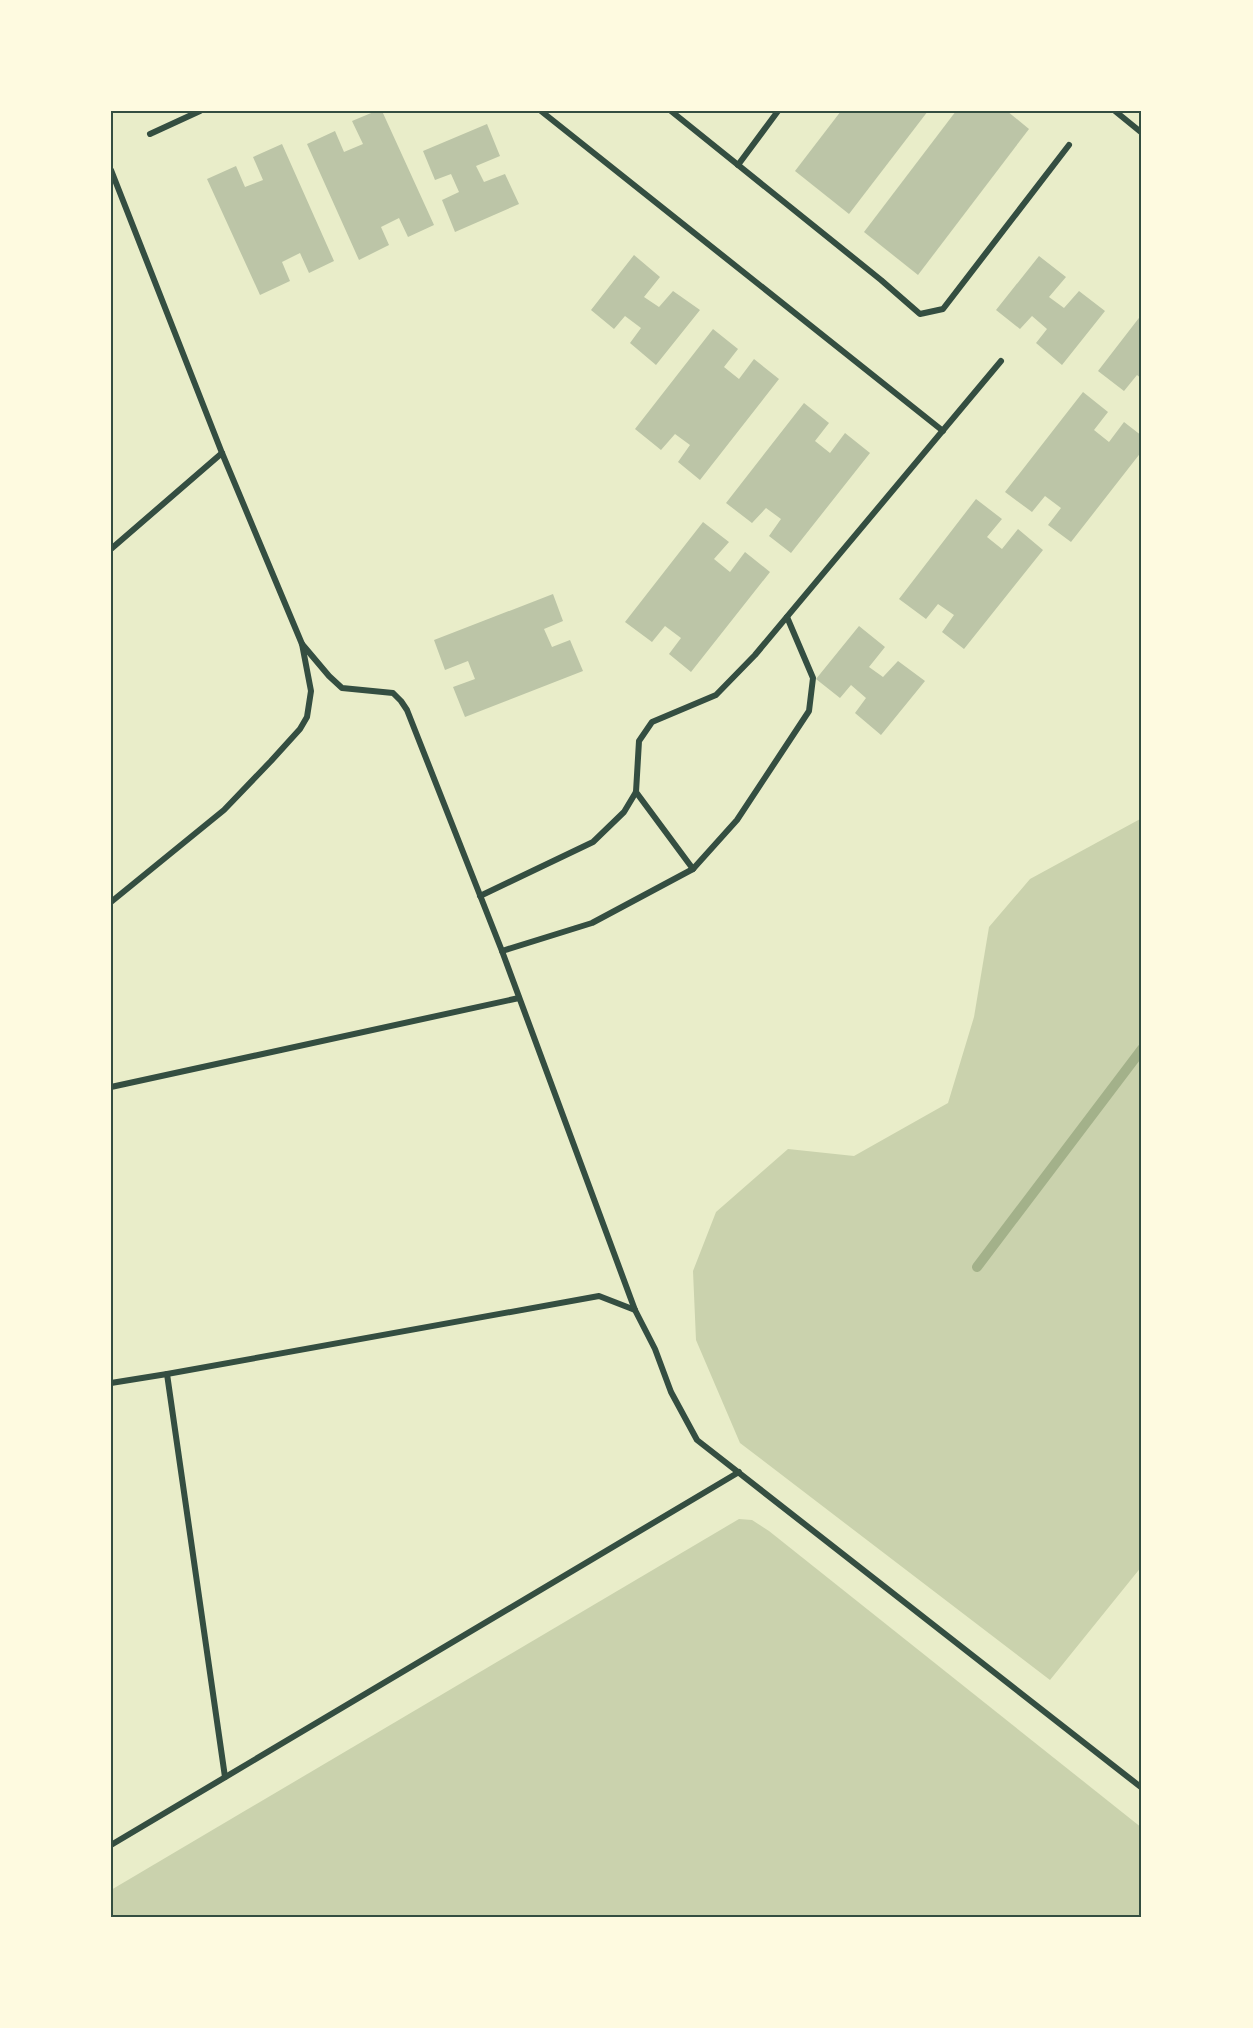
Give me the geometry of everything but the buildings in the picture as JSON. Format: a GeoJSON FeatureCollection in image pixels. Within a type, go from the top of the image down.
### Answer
{"type":"FeatureCollection","features":[{"type":"Feature","properties":{"kind":"street"},"geometry":{"type":"LineString","coordinates":[[180,111],[183,119]]}},
{"type":"Feature","properties":{"kind":"street"},"geometry":{"type":"LineString","coordinates":[[150,134],[200,111]]}},
{"type":"Feature","properties":{"kind":"street"},"geometry":{"type":"LineString","coordinates":[[541,111],[943,431]]}},
{"type":"Feature","properties":{"kind":"street"},"geometry":{"type":"LineString","coordinates":[[671,111],[920,315],[943,309],[1069,145]]}},
{"type":"Feature","properties":{"kind":"street"},"geometry":{"type":"LineString","coordinates":[[738,165],[778,111]]}},
{"type":"Feature","properties":{"kind":"street"},"geometry":{"type":"LineString","coordinates":[[1115,111],[1142,133]]}},
{"type":"Feature","properties":{"kind":"street"},"geometry":{"type":"LineString","coordinates":[[111,172],[222,453],[302,644],[311,691],[307,717],[300,729],[224,810],[111,902]]}},
{"type":"Feature","properties":{"kind":"street"},"geometry":{"type":"LineString","coordinates":[[480,896],[593,842],[624,812],[636,792],[639,741],[652,722],[716,695],[755,655],[1001,361]]}},
{"type":"Feature","properties":{"kind":"street"},"geometry":{"type":"LineString","coordinates":[[111,549],[222,453]]}},
{"type":"Feature","properties":{"kind":"street"},"geometry":{"type":"LineString","coordinates":[[502,951],[592,922],[693,869],[737,820],[809,711],[813,678],[787,616]]}},
{"type":"Feature","properties":{"kind":"street"},"geometry":{"type":"LineString","coordinates":[[302,644],[342,688],[393,693],[407,710],[502,951],[635,1310],[655,1349],[671,1392],[697,1440],[1142,1788]]}},
{"type":"Feature","properties":{"kind":"street"},"geometry":{"type":"LineString","coordinates":[[636,792],[693,869]]}},
{"type":"Feature","properties":{"kind":"street"},"geometry":{"type":"LineString","coordinates":[[111,1087],[519,999]]}},
{"type":"Feature","properties":{"kind":"street"},"geometry":{"type":"LineString","coordinates":[[111,1383],[599,1296],[635,1310]]}},
{"type":"Feature","properties":{"kind":"street"},"geometry":{"type":"LineString","coordinates":[[167,1374],[225,1777]]}},
{"type":"Feature","properties":{"kind":"street"},"geometry":{"type":"LineString","coordinates":[[111,1845],[739,1472]]}},
{"type":"Feature","properties":{"kind":"green space"},"geometry":{"type":"Polygon","coordinates":[[[1142,818],[1142,1566],[1050,1680],[740,1443],[696,1340],[693,1271],[716,1212],[788,1149],[854,1156],[948,1103],[974,1017],[989,927],[1030,879],[1142,818]]]}},
{"type":"Feature","properties":{"kind":"green space"},"geometry":{"type":"Polygon","coordinates":[[[739,1519],[752,1520],[769,1531],[1142,1828],[1142,1917],[111,1917],[111,1890],[739,1519]]]}},
{"type":"Feature","properties":{"kind":"waterway"},"geometry":{"type":"LineString","coordinates":[[977,1267],[1142,1049]]}}]}
